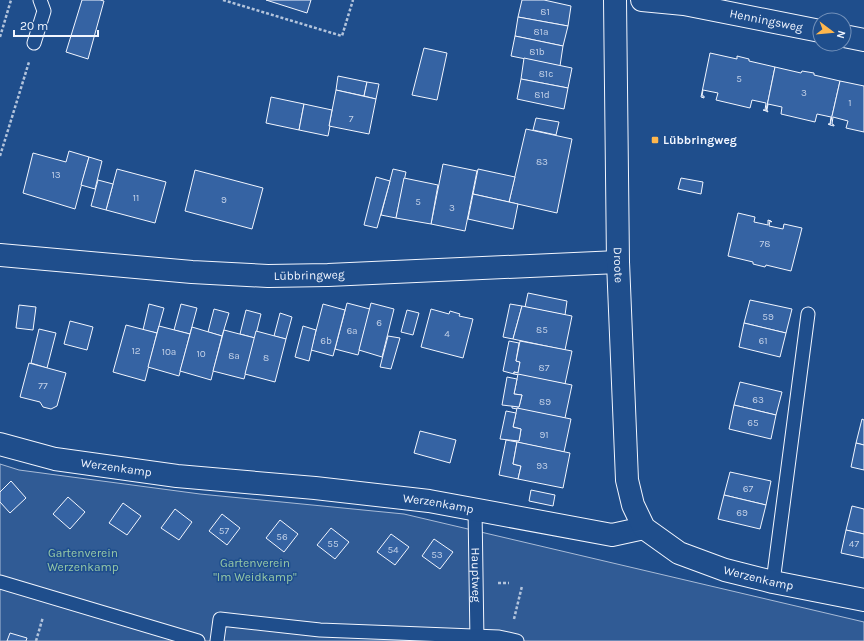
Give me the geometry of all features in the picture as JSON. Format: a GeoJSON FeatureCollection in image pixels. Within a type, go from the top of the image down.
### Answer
{"type":"FeatureCollection","features":[{"type":"Feature","properties":{"kind":"street","name":"Droote"},"geometry":{"type":"LineString","coordinates":[[615,0],[618,262],[627,480],[633,505],[644,528]]}},
{"type":"Feature","properties":{"kind":"street","name":"Henningsweg"},"geometry":{"type":"LineString","coordinates":[[642,0],[684,4],[812,29]]}},
{"type":"Feature","properties":{"kind":"street"},"geometry":{"type":"LineString","coordinates":[[852,38],[864,40]]}},
{"type":"Feature","properties":{"kind":"street","name":"Lübbringweg"},"geometry":{"type":"LineString","coordinates":[[0,255],[192,272],[268,276],[328,275],[618,262]]}},
{"type":"Feature","properties":{"kind":"street","name":"Werzenkamp"},"geometry":{"type":"LineString","coordinates":[[0,444],[55,459],[177,476],[315,488],[429,501],[612,535],[644,528],[679,553],[725,570],[773,582],[864,600]]}},
{"type":"Feature","properties":{"kind":"lane"},"geometry":{"type":"LineString","coordinates":[[34,43],[44,10],[40,0]]}},
{"type":"Feature","properties":{"kind":"lane"},"geometry":{"type":"LineString","coordinates":[[773,582],[808,314]]}},
{"type":"Feature","properties":{"kind":"lane","name":"Hauptweg"},"geometry":{"type":"LineString","coordinates":[[476,509],[477,638]]}},
{"type":"Feature","properties":{"kind":"lane"},"geometry":{"type":"LineString","coordinates":[[0,582],[198,641]]}},
{"type":"Feature","properties":{"kind":"lane"},"geometry":{"type":"LineString","coordinates":[[217,641],[220,620],[320,630],[477,638],[499,637],[513,640]]}},
{"type":"Feature","properties":{"kind":"path"},"geometry":{"type":"LineString","coordinates":[[0,37],[10,0]]}},
{"type":"Feature","properties":{"kind":"path"},"geometry":{"type":"LineString","coordinates":[[223,0],[342,36],[353,0]]}},
{"type":"Feature","properties":{"kind":"path"},"geometry":{"type":"LineString","coordinates":[[0,156],[34,43]]}},
{"type":"Feature","properties":{"kind":"path"},"geometry":{"type":"LineString","coordinates":[[513,640],[522,586]]}},
{"type":"Feature","properties":{"kind":"path"},"geometry":{"type":"LineString","coordinates":[[36,641],[49,597]]}},
{"type":"Feature","properties":{"kind":"shaded area","name":"Gartenverein \"Im Weidkamp\""},"geometry":{"type":"Polygon","coordinates":[[[0,464],[19,470],[200,494],[404,514],[864,622],[864,641],[0,641],[0,464]]]}},
{"type":"Feature","properties":{"kind":"building"},"geometry":{"type":"Polygon","coordinates":[[[82,0],[104,1],[88,59],[66,52],[82,0]]]}},
{"type":"Feature","properties":{"kind":"building"},"geometry":{"type":"Polygon","coordinates":[[[266,0],[311,0],[307,13],[266,0]]]}},
{"type":"Feature","properties":{"kind":"building"},"geometry":{"type":"Polygon","coordinates":[[[522,0],[544,0],[571,6],[568,26],[518,17],[522,0]]]}},
{"type":"Feature","properties":{"kind":"building"},"geometry":{"type":"Polygon","coordinates":[[[518,17],[568,26],[563,46],[515,36],[518,17]]]}},
{"type":"Feature","properties":{"kind":"building"},"geometry":{"type":"Polygon","coordinates":[[[515,36],[563,46],[560,66],[511,56],[515,36]]]}},
{"type":"Feature","properties":{"kind":"building"},"geometry":{"type":"Polygon","coordinates":[[[424,48],[447,53],[437,100],[412,95],[424,48]]]}},
{"type":"Feature","properties":{"kind":"building"},"geometry":{"type":"Polygon","coordinates":[[[710,53],[737,59],[737,56],[749,59],[749,61],[775,67],[766,111],[763,110],[765,110],[766,103],[752,100],[750,108],[716,100],[718,93],[703,90],[702,96],[704,96],[704,98],[701,97],[710,53]]]}},
{"type":"Feature","properties":{"kind":"building"},"geometry":{"type":"Polygon","coordinates":[[[524,58],[572,68],[568,88],[521,79],[524,58]]]}},
{"type":"Feature","properties":{"kind":"building"},"geometry":{"type":"Polygon","coordinates":[[[775,67],[801,73],[802,71],[814,73],[814,75],[840,81],[830,125],[828,124],[830,124],[831,117],[817,114],[815,122],[781,114],[782,107],[768,104],[768,112],[766,111],[775,67]]]}},
{"type":"Feature","properties":{"kind":"building"},"geometry":{"type":"Polygon","coordinates":[[[338,76],[367,82],[364,96],[336,90],[338,76]]]}},
{"type":"Feature","properties":{"kind":"building"},"geometry":{"type":"Polygon","coordinates":[[[521,79],[568,88],[564,109],[517,99],[521,79]]]}},
{"type":"Feature","properties":{"kind":"building"},"geometry":{"type":"Polygon","coordinates":[[[840,81],[864,86],[864,132],[846,128],[848,121],[833,117],[832,124],[834,126],[830,125],[840,81]]]}},
{"type":"Feature","properties":{"kind":"building"},"geometry":{"type":"Polygon","coordinates":[[[367,82],[379,84],[376,99],[364,96],[367,82]]]}},
{"type":"Feature","properties":{"kind":"building"},"geometry":{"type":"Polygon","coordinates":[[[336,90],[376,99],[369,134],[329,126],[336,90]]]}},
{"type":"Feature","properties":{"kind":"building"},"geometry":{"type":"Polygon","coordinates":[[[271,97],[304,104],[299,130],[266,123],[271,97]]]}},
{"type":"Feature","properties":{"kind":"building"},"geometry":{"type":"Polygon","coordinates":[[[304,104],[332,110],[328,136],[299,130],[304,104]]]}},
{"type":"Feature","properties":{"kind":"building"},"geometry":{"type":"Polygon","coordinates":[[[536,118],[559,122],[556,135],[533,130],[536,118]]]}},
{"type":"Feature","properties":{"kind":"building"},"geometry":{"type":"Polygon","coordinates":[[[526,129],[572,139],[557,213],[509,202],[526,129]]]}},
{"type":"Feature","properties":{"kind":"building"},"geometry":{"type":"Polygon","coordinates":[[[69,151],[89,157],[75,209],[23,193],[33,153],[66,162],[69,151]]]}},
{"type":"Feature","properties":{"kind":"building"},"geometry":{"type":"Polygon","coordinates":[[[89,157],[102,161],[95,189],[81,185],[89,157]]]}},
{"type":"Feature","properties":{"kind":"building"},"geometry":{"type":"Polygon","coordinates":[[[443,164],[477,171],[465,231],[431,224],[443,164]]]}},
{"type":"Feature","properties":{"kind":"building"},"geometry":{"type":"Polygon","coordinates":[[[117,169],[166,182],[155,223],[106,210],[117,169]]]}},
{"type":"Feature","properties":{"kind":"building"},"geometry":{"type":"Polygon","coordinates":[[[393,169],[406,172],[396,218],[381,215],[393,169]]]}},
{"type":"Feature","properties":{"kind":"building"},"geometry":{"type":"Polygon","coordinates":[[[478,169],[515,177],[509,202],[473,194],[478,169]]]}},
{"type":"Feature","properties":{"kind":"building"},"geometry":{"type":"Polygon","coordinates":[[[195,170],[263,188],[252,229],[185,211],[195,170]]]}},
{"type":"Feature","properties":{"kind":"building"},"geometry":{"type":"Polygon","coordinates":[[[376,177],[390,181],[377,228],[364,225],[376,177]]]}},
{"type":"Feature","properties":{"kind":"building"},"geometry":{"type":"Polygon","coordinates":[[[404,178],[438,185],[431,224],[396,218],[404,178]]]}},
{"type":"Feature","properties":{"kind":"building"},"geometry":{"type":"Polygon","coordinates":[[[681,178],[703,182],[701,194],[678,189],[681,178]]]}},
{"type":"Feature","properties":{"kind":"building"},"geometry":{"type":"Polygon","coordinates":[[[98,180],[113,184],[106,210],[91,206],[98,180]]]}},
{"type":"Feature","properties":{"kind":"building"},"geometry":{"type":"Polygon","coordinates":[[[473,194],[518,204],[513,229],[468,219],[473,194]]]}},
{"type":"Feature","properties":{"kind":"building"},"geometry":{"type":"Polygon","coordinates":[[[738,213],[755,217],[754,222],[768,225],[768,220],[771,221],[772,222],[770,221],[769,226],[783,229],[784,224],[802,228],[791,271],[766,265],[765,267],[753,264],[753,262],[728,256],[738,213]]]}},
{"type":"Feature","properties":{"kind":"building"},"geometry":{"type":"Polygon","coordinates":[[[528,293],[567,301],[565,315],[525,307],[528,293]]]}},
{"type":"Feature","properties":{"kind":"building"},"geometry":{"type":"Polygon","coordinates":[[[750,300],[792,309],[786,333],[744,323],[750,300]]]}},
{"type":"Feature","properties":{"kind":"building"},"geometry":{"type":"Polygon","coordinates":[[[347,303],[370,309],[358,355],[335,349],[347,303]]]}},
{"type":"Feature","properties":{"kind":"building"},"geometry":{"type":"Polygon","coordinates":[[[371,303],[394,309],[382,357],[359,350],[371,303]]]}},
{"type":"Feature","properties":{"kind":"building"},"geometry":{"type":"Polygon","coordinates":[[[149,304],[164,308],[157,333],[143,330],[149,304]]]}},
{"type":"Feature","properties":{"kind":"building"},"geometry":{"type":"Polygon","coordinates":[[[181,304],[197,308],[190,334],[174,330],[181,304]]]}},
{"type":"Feature","properties":{"kind":"building"},"geometry":{"type":"Polygon","coordinates":[[[323,304],[345,310],[333,356],[311,350],[323,304]]]}},
{"type":"Feature","properties":{"kind":"building"},"geometry":{"type":"Polygon","coordinates":[[[510,304],[522,306],[513,339],[503,337],[510,304]]]}},
{"type":"Feature","properties":{"kind":"building"},"geometry":{"type":"Polygon","coordinates":[[[19,305],[36,307],[33,330],[16,328],[19,305]]]}},
{"type":"Feature","properties":{"kind":"building"},"geometry":{"type":"Polygon","coordinates":[[[522,306],[572,316],[565,350],[513,339],[522,306]]]}},
{"type":"Feature","properties":{"kind":"building"},"geometry":{"type":"Polygon","coordinates":[[[214,309],[229,313],[222,336],[208,332],[214,309]]]}},
{"type":"Feature","properties":{"kind":"building"},"geometry":{"type":"Polygon","coordinates":[[[431,309],[449,314],[450,311],[460,314],[459,316],[473,319],[463,358],[421,347],[431,309]]]}},
{"type":"Feature","properties":{"kind":"building"},"geometry":{"type":"Polygon","coordinates":[[[246,310],[261,314],[255,338],[240,334],[246,310]]]}},
{"type":"Feature","properties":{"kind":"building"},"geometry":{"type":"Polygon","coordinates":[[[407,310],[419,313],[413,335],[401,332],[407,310]]]}},
{"type":"Feature","properties":{"kind":"building"},"geometry":{"type":"Polygon","coordinates":[[[280,313],[292,317],[286,339],[274,336],[280,313]]]}},
{"type":"Feature","properties":{"kind":"building"},"geometry":{"type":"Polygon","coordinates":[[[70,321],[93,327],[87,350],[64,344],[70,321]]]}},
{"type":"Feature","properties":{"kind":"building"},"geometry":{"type":"Polygon","coordinates":[[[744,323],[786,333],[780,357],[739,347],[744,323]]]}},
{"type":"Feature","properties":{"kind":"building"},"geometry":{"type":"Polygon","coordinates":[[[126,325],[157,333],[145,381],[113,372],[126,325]]]}},
{"type":"Feature","properties":{"kind":"building"},"geometry":{"type":"Polygon","coordinates":[[[159,326],[190,334],[179,376],[148,367],[159,326]]]}},
{"type":"Feature","properties":{"kind":"building"},"geometry":{"type":"Polygon","coordinates":[[[303,326],[316,330],[309,361],[295,357],[303,326]]]}},
{"type":"Feature","properties":{"kind":"building"},"geometry":{"type":"Polygon","coordinates":[[[192,327],[222,336],[211,380],[180,371],[192,327]]]}},
{"type":"Feature","properties":{"kind":"building"},"geometry":{"type":"Polygon","coordinates":[[[39,329],[56,333],[47,368],[31,363],[39,329]]]}},
{"type":"Feature","properties":{"kind":"building"},"geometry":{"type":"Polygon","coordinates":[[[224,330],[255,338],[244,379],[213,371],[224,330]]]}},
{"type":"Feature","properties":{"kind":"building"},"geometry":{"type":"Polygon","coordinates":[[[256,331],[286,339],[275,382],[245,374],[256,331]]]}},
{"type":"Feature","properties":{"kind":"building"},"geometry":{"type":"Polygon","coordinates":[[[388,336],[400,338],[391,369],[380,367],[388,336]]]}},
{"type":"Feature","properties":{"kind":"building"},"geometry":{"type":"Polygon","coordinates":[[[509,341],[519,343],[516,361],[520,362],[518,373],[514,372],[514,374],[503,371],[509,341]]]}},
{"type":"Feature","properties":{"kind":"building"},"geometry":{"type":"Polygon","coordinates":[[[520,341],[572,351],[565,384],[514,374],[514,372],[518,373],[520,362],[516,361],[520,341]]]}},
{"type":"Feature","properties":{"kind":"building"},"geometry":{"type":"Polygon","coordinates":[[[29,363],[66,373],[57,406],[51,409],[43,407],[40,402],[20,397],[29,363]]]}},
{"type":"Feature","properties":{"kind":"building"},"geometry":{"type":"Polygon","coordinates":[[[518,374],[572,385],[565,418],[512,408],[512,406],[519,407],[522,395],[514,394],[518,374]]]}},
{"type":"Feature","properties":{"kind":"building"},"geometry":{"type":"Polygon","coordinates":[[[507,377],[517,379],[514,394],[522,395],[519,407],[502,405],[507,377]]]}},
{"type":"Feature","properties":{"kind":"building"},"geometry":{"type":"Polygon","coordinates":[[[740,382],[782,392],[776,415],[734,405],[740,382]]]}},
{"type":"Feature","properties":{"kind":"building"},"geometry":{"type":"Polygon","coordinates":[[[734,405],[776,415],[771,439],[729,429],[734,405]]]}},
{"type":"Feature","properties":{"kind":"building"},"geometry":{"type":"Polygon","coordinates":[[[517,408],[571,419],[564,452],[511,441],[519,441],[521,429],[513,427],[517,408]]]}},
{"type":"Feature","properties":{"kind":"building"},"geometry":{"type":"Polygon","coordinates":[[[506,411],[516,413],[513,427],[521,429],[519,441],[500,439],[506,411]]]}},
{"type":"Feature","properties":{"kind":"building"},"geometry":{"type":"Polygon","coordinates":[[[862,419],[864,420],[864,445],[856,443],[862,419]]]}},
{"type":"Feature","properties":{"kind":"building"},"geometry":{"type":"Polygon","coordinates":[[[420,431],[456,440],[450,463],[414,453],[420,431]]]}},
{"type":"Feature","properties":{"kind":"building"},"geometry":{"type":"Polygon","coordinates":[[[506,440],[517,442],[513,464],[521,466],[518,479],[499,475],[506,440]]]}},
{"type":"Feature","properties":{"kind":"building"},"geometry":{"type":"Polygon","coordinates":[[[517,442],[570,453],[563,488],[518,479],[521,466],[513,464],[517,442]]]}},
{"type":"Feature","properties":{"kind":"building"},"geometry":{"type":"Polygon","coordinates":[[[856,443],[864,445],[864,470],[851,467],[856,443]]]}},
{"type":"Feature","properties":{"kind":"building"},"geometry":{"type":"Polygon","coordinates":[[[730,472],[771,481],[766,505],[724,495],[730,472]]]}},
{"type":"Feature","properties":{"kind":"building"},"geometry":{"type":"Polygon","coordinates":[[[11,481],[26,498],[10,513],[0,502],[0,492],[11,481]]]}},
{"type":"Feature","properties":{"kind":"building"},"geometry":{"type":"Polygon","coordinates":[[[531,490],[555,495],[553,506],[529,501],[531,490]]]}},
{"type":"Feature","properties":{"kind":"building"},"geometry":{"type":"Polygon","coordinates":[[[724,495],[766,505],[760,529],[718,519],[724,495]]]}},
{"type":"Feature","properties":{"kind":"building"},"geometry":{"type":"Polygon","coordinates":[[[68,497],[85,512],[70,529],[53,514],[68,497]]]}},
{"type":"Feature","properties":{"kind":"building"},"geometry":{"type":"Polygon","coordinates":[[[123,503],[141,516],[127,535],[109,523],[123,503]]]}},
{"type":"Feature","properties":{"kind":"building"},"geometry":{"type":"Polygon","coordinates":[[[852,506],[864,509],[864,534],[846,530],[852,506]]]}},
{"type":"Feature","properties":{"kind":"building"},"geometry":{"type":"Polygon","coordinates":[[[175,509],[192,522],[179,540],[161,528],[175,509]]]}},
{"type":"Feature","properties":{"kind":"building"},"geometry":{"type":"Polygon","coordinates":[[[222,514],[240,528],[227,545],[209,531],[222,514]]]}},
{"type":"Feature","properties":{"kind":"building"},"geometry":{"type":"Polygon","coordinates":[[[280,520],[298,534],[284,552],[266,538],[280,520]]]}},
{"type":"Feature","properties":{"kind":"building"},"geometry":{"type":"Polygon","coordinates":[[[331,528],[349,542],[335,559],[317,545],[331,528]]]}},
{"type":"Feature","properties":{"kind":"building"},"geometry":{"type":"Polygon","coordinates":[[[846,530],[864,534],[864,558],[841,553],[846,530]]]}},
{"type":"Feature","properties":{"kind":"building"},"geometry":{"type":"Polygon","coordinates":[[[391,534],[409,547],[395,565],[377,552],[391,534]]]}},
{"type":"Feature","properties":{"kind":"building"},"geometry":{"type":"Polygon","coordinates":[[[434,539],[453,552],[440,569],[422,556],[434,539]]]}},
{"type":"Feature","properties":{"kind":"building"},"geometry":{"type":"Polygon","coordinates":[[[10,633],[27,638],[26,641],[7,641],[10,633]]]}},
{"type":"Feature","properties":{"kind":"place","name":"Lübbringweg"},"geometry":{"type":"Point","coordinates":[655,140]}},
{"type":"Feature","properties":{"kind":"park label","name":"Gartenverein Werzenkamp"},"geometry":{"type":"Point","coordinates":[83,560]}}]}
